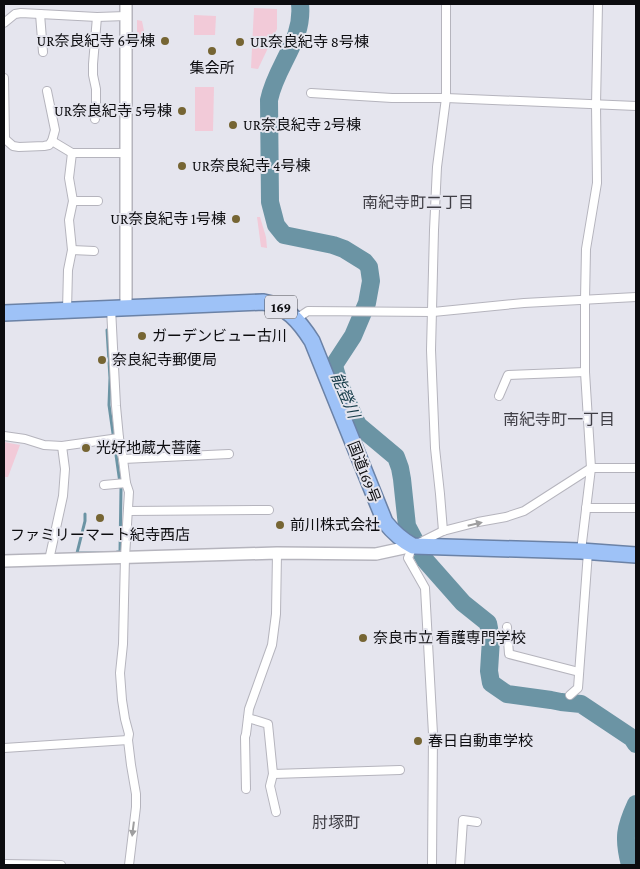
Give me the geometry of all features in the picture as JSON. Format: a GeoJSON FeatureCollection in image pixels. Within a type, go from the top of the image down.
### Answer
{"type":"FeatureCollection","features":[{"type":"Feature","properties":{"kind":"highway","name":"国道169号"},"geometry":{"type":"LineString","coordinates":[[4,313],[263,302],[281,307],[296,319],[312,341],[385,522],[405,542],[413,546]]}},
{"type":"Feature","properties":{"kind":"highway"},"geometry":{"type":"LineString","coordinates":[[413,546],[636,555]]}},
{"type":"Feature","properties":{"kind":"street"},"geometry":{"type":"LineString","coordinates":[[126,4],[126,153],[118,308],[116,406],[128,492],[123,644],[120,673],[136,794],[129,865]]}},
{"type":"Feature","properties":{"kind":"street"},"geometry":{"type":"LineString","coordinates":[[443,531],[435,448],[432,350],[437,167],[446,98],[446,4]]}},
{"type":"Feature","properties":{"kind":"street"},"geometry":{"type":"LineString","coordinates":[[570,695],[578,688],[586,508],[591,468],[585,372],[585,300],[586,249],[597,183],[598,4]]}},
{"type":"Feature","properties":{"kind":"street"},"geometry":{"type":"LineString","coordinates":[[4,23],[15,14],[21,13],[97,17],[126,16]]}},
{"type":"Feature","properties":{"kind":"street"},"geometry":{"type":"LineString","coordinates":[[40,14],[43,52]]}},
{"type":"Feature","properties":{"kind":"street"},"geometry":{"type":"LineString","coordinates":[[94,119],[96,89],[93,64],[97,17]]}},
{"type":"Feature","properties":{"kind":"street"},"geometry":{"type":"LineString","coordinates":[[4,78],[5,139],[13,146],[44,146],[49,145],[52,141],[55,130],[47,91]]}},
{"type":"Feature","properties":{"kind":"street"},"geometry":{"type":"LineString","coordinates":[[311,93],[392,98],[446,98],[636,106]]}},
{"type":"Feature","properties":{"kind":"street"},"geometry":{"type":"LineString","coordinates":[[52,141],[72,153],[126,153]]}},
{"type":"Feature","properties":{"kind":"street"},"geometry":{"type":"LineString","coordinates":[[67,310],[68,270],[72,250],[69,220],[73,201],[69,178],[72,153]]}},
{"type":"Feature","properties":{"kind":"street"},"geometry":{"type":"LineString","coordinates":[[73,201],[98,202]]}},
{"type":"Feature","properties":{"kind":"street"},"geometry":{"type":"LineString","coordinates":[[72,250],[94,251]]}},
{"type":"Feature","properties":{"kind":"street"},"geometry":{"type":"LineString","coordinates":[[296,319],[308,311],[433,312],[524,303],[636,297]]}},
{"type":"Feature","properties":{"kind":"street"},"geometry":{"type":"LineString","coordinates":[[499,396],[508,375],[585,372]]}},
{"type":"Feature","properties":{"kind":"street"},"geometry":{"type":"LineString","coordinates":[[4,436],[25,439],[44,445],[62,446],[119,438]]}},
{"type":"Feature","properties":{"kind":"street"},"geometry":{"type":"LineString","coordinates":[[49,560],[63,496],[65,469],[62,446]]}},
{"type":"Feature","properties":{"kind":"street"},"geometry":{"type":"LineString","coordinates":[[123,459],[229,454]]}},
{"type":"Feature","properties":{"kind":"street"},"geometry":{"type":"LineString","coordinates":[[4,561],[278,553],[376,554],[413,546],[443,531],[478,522],[506,518],[524,511],[591,468],[636,468]]}},
{"type":"Feature","properties":{"kind":"street"},"geometry":{"type":"LineString","coordinates":[[104,485],[126,483]]}},
{"type":"Feature","properties":{"kind":"street"},"geometry":{"type":"LineString","coordinates":[[586,508],[636,508]]}},
{"type":"Feature","properties":{"kind":"street"},"geometry":{"type":"LineString","coordinates":[[128,511],[269,510]]}},
{"type":"Feature","properties":{"kind":"street"},"geometry":{"type":"LineString","coordinates":[[413,546],[408,558],[425,588],[434,734],[432,865]]}},
{"type":"Feature","properties":{"kind":"street"},"geometry":{"type":"LineString","coordinates":[[246,789],[245,739],[249,709],[272,645],[276,614],[278,553]]}},
{"type":"Feature","properties":{"kind":"street"},"geometry":{"type":"LineString","coordinates":[[508,627],[509,654],[579,672]]}},
{"type":"Feature","properties":{"kind":"street"},"geometry":{"type":"LineString","coordinates":[[248,718],[268,724],[272,778],[270,786],[276,812]]}},
{"type":"Feature","properties":{"kind":"street"},"geometry":{"type":"LineString","coordinates":[[4,748],[128,740]]}},
{"type":"Feature","properties":{"kind":"street"},"geometry":{"type":"LineString","coordinates":[[272,778],[400,770]]}},
{"type":"Feature","properties":{"kind":"street"},"geometry":{"type":"LineString","coordinates":[[460,865],[463,820],[477,822]]}},
{"type":"Feature","properties":{"kind":"street"},"geometry":{"type":"LineString","coordinates":[[4,864],[61,865]]}},
{"type":"Feature","properties":{"kind":"shaded area"},"geometry":{"type":"Polygon","coordinates":[[[254,8],[277,9],[277,29],[258,69],[251,68],[254,8]]]}},
{"type":"Feature","properties":{"kind":"shaded area"},"geometry":{"type":"Polygon","coordinates":[[[194,15],[216,16],[215,35],[194,35],[194,15]]]}},
{"type":"Feature","properties":{"kind":"shaded area"},"geometry":{"type":"Polygon","coordinates":[[[137,20],[142,21],[144,38],[137,38],[137,20]]]}},
{"type":"Feature","properties":{"kind":"shaded area"},"geometry":{"type":"Polygon","coordinates":[[[195,87],[214,87],[213,131],[195,131],[195,87]]]}},
{"type":"Feature","properties":{"kind":"shaded area"},"geometry":{"type":"Polygon","coordinates":[[[257,217],[260,217],[267,248],[261,247],[257,217]]]}},
{"type":"Feature","properties":{"kind":"shaded area"},"geometry":{"type":"Polygon","coordinates":[[[4,442],[20,445],[8,477],[4,477],[4,442]]]}},
{"type":"Feature","properties":{"kind":"waterway","name":"能登川"},"geometry":{"type":"LineString","coordinates":[[300,4],[298,30],[277,75],[269,100],[270,202],[276,225],[284,235],[344,249],[365,262],[369,267],[371,281],[367,303],[353,336],[334,365],[354,418],[359,426],[396,457],[402,479],[407,526],[425,560],[463,603],[488,623],[491,639],[489,671],[491,683],[507,694],[581,704],[632,738],[636,744]]}},
{"type":"Feature","properties":{"kind":"waterway"},"geometry":{"type":"LineString","coordinates":[[107,330],[110,378],[109,405],[121,489],[120,552],[117,552]]}},
{"type":"Feature","properties":{"kind":"waterway"},"geometry":{"type":"LineString","coordinates":[[85,514],[77,553],[103,553]]}},
{"type":"Feature","properties":{"kind":"waterway","name":"能登川"},"geometry":{"type":"LineString","coordinates":[[630,865],[626,847],[626,833],[636,804]]}},
{"type":"Feature","properties":{"kind":"place","name":"UR奈良紀寺 6号棟"},"geometry":{"type":"Point","coordinates":[165,41]}},
{"type":"Feature","properties":{"kind":"place","name":"UR奈良紀寺 8号棟"},"geometry":{"type":"Point","coordinates":[240,42]}},
{"type":"Feature","properties":{"kind":"place","name":"集会所"},"geometry":{"type":"Point","coordinates":[212,51]}},
{"type":"Feature","properties":{"kind":"place","name":"UR奈良紀寺 5号棟"},"geometry":{"type":"Point","coordinates":[182,111]}},
{"type":"Feature","properties":{"kind":"place","name":"UR奈良紀寺 2号棟"},"geometry":{"type":"Point","coordinates":[233,125]}},
{"type":"Feature","properties":{"kind":"place","name":"UR奈良紀寺 4号棟"},"geometry":{"type":"Point","coordinates":[182,166]}},
{"type":"Feature","properties":{"kind":"place","name":"UR奈良紀寺 1号棟"},"geometry":{"type":"Point","coordinates":[236,219]}},
{"type":"Feature","properties":{"kind":"place","name":"ガーデンビュー古川"},"geometry":{"type":"Point","coordinates":[142,336]}},
{"type":"Feature","properties":{"kind":"place","name":"奈良紀寺郵便局"},"geometry":{"type":"Point","coordinates":[102,360]}},
{"type":"Feature","properties":{"kind":"place","name":"光好地蔵大菩薩"},"geometry":{"type":"Point","coordinates":[86,448]}},
{"type":"Feature","properties":{"kind":"place","name":"ファミリーマート紀寺西店"},"geometry":{"type":"Point","coordinates":[100,518]}},
{"type":"Feature","properties":{"kind":"place","name":"前川株式会社"},"geometry":{"type":"Point","coordinates":[280,525]}},
{"type":"Feature","properties":{"kind":"place","name":"奈良市立 看護専門学校"},"geometry":{"type":"Point","coordinates":[363,638]}},
{"type":"Feature","properties":{"kind":"place","name":"春日自動車学校"},"geometry":{"type":"Point","coordinates":[418,741]}},
{"type":"Feature","properties":{"kind":"district","name":"南紀寺町二丁目"},"geometry":{"type":"Point","coordinates":[418,202]}},
{"type":"Feature","properties":{"kind":"district","name":"南紀寺町一丁目"},"geometry":{"type":"Point","coordinates":[559,419]}},
{"type":"Feature","properties":{"kind":"district","name":"肘塚町"},"geometry":{"type":"Point","coordinates":[336,822]}}]}
